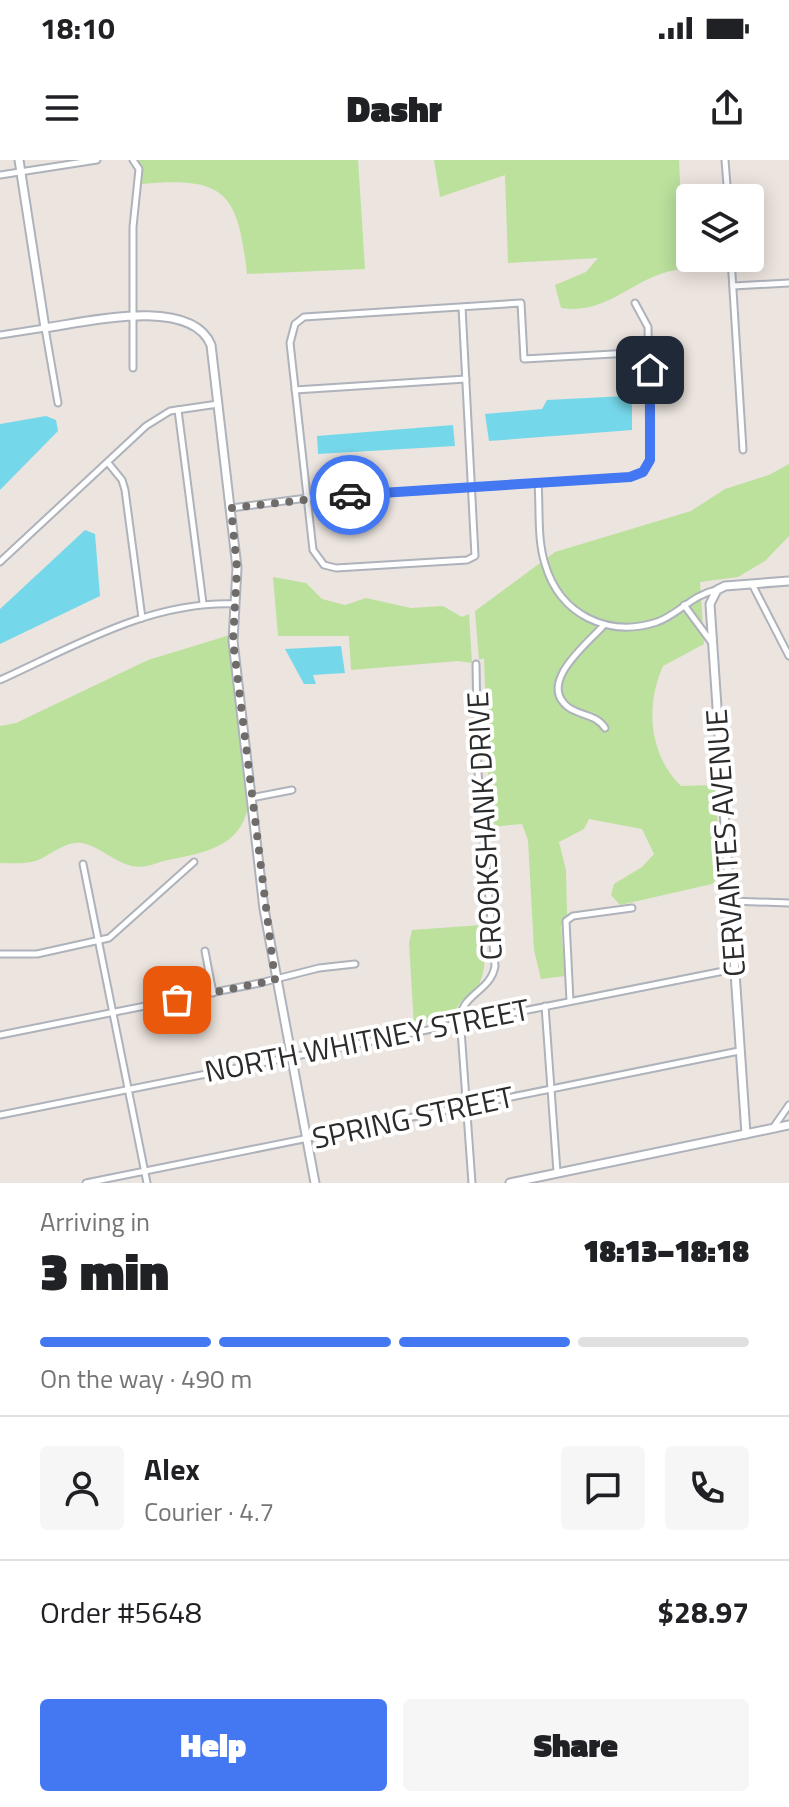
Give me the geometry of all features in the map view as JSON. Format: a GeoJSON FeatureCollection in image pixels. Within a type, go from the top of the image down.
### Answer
{"type":"FeatureCollection","features":[{"type":"Feature","properties":{"kind":"street"},"geometry":{"type":"LineString","coordinates":[[19,160],[58,403]]}},
{"type":"Feature","properties":{"kind":"street"},"geometry":{"type":"LineString","coordinates":[[0,175],[97,160]]}},
{"type":"Feature","properties":{"kind":"street"},"geometry":{"type":"LineString","coordinates":[[133,160],[139,169],[133,227],[133,368]]}},
{"type":"Feature","properties":{"kind":"street"},"geometry":{"type":"LineString","coordinates":[[725,160],[727,184]]}},
{"type":"Feature","properties":{"kind":"street"},"geometry":{"type":"LineString","coordinates":[[732,272],[743,450]]}},
{"type":"Feature","properties":{"kind":"street"},"geometry":{"type":"LineString","coordinates":[[733,286],[789,283]]}},
{"type":"Feature","properties":{"kind":"street"},"geometry":{"type":"LineString","coordinates":[[462,307],[475,556],[467,560],[336,568],[324,565],[313,550],[295,390],[291,334],[304,317],[521,303],[524,359],[649,352]]}},
{"type":"Feature","properties":{"kind":"street"},"geometry":{"type":"LineString","coordinates":[[231,508],[307,498],[630,477],[643,472],[650,460],[648,327],[635,303]]}},
{"type":"Feature","properties":{"kind":"street"},"geometry":{"type":"LineString","coordinates":[[0,335],[133,316],[179,320],[202,330],[211,345],[237,568],[233,641],[250,798],[275,980],[315,1183]]}},
{"type":"Feature","properties":{"kind":"street"},"geometry":{"type":"LineString","coordinates":[[295,390],[466,379]]}},
{"type":"Feature","properties":{"kind":"street"},"geometry":{"type":"LineString","coordinates":[[0,562],[109,464],[146,426],[178,409],[219,404]]}},
{"type":"Feature","properties":{"kind":"street"},"geometry":{"type":"LineString","coordinates":[[178,409],[203,603]]}},
{"type":"Feature","properties":{"kind":"street"},"geometry":{"type":"LineString","coordinates":[[109,464],[122,480],[125,490],[142,618]]}},
{"type":"Feature","properties":{"kind":"street"},"geometry":{"type":"LineString","coordinates":[[538,483],[543,557],[551,580],[587,618],[603,626],[640,627],[667,618],[702,593],[751,583],[789,581]]}},
{"type":"Feature","properties":{"kind":"street"},"geometry":{"type":"LineString","coordinates":[[751,583],[789,656]]}},
{"type":"Feature","properties":{"kind":"street","name":"CERVANTES AVENUE"},"geometry":{"type":"LineString","coordinates":[[717,590],[710,604],[746,1134]]}},
{"type":"Feature","properties":{"kind":"street"},"geometry":{"type":"LineString","coordinates":[[0,680],[103,630],[203,603],[235,604]]}},
{"type":"Feature","properties":{"kind":"street"},"geometry":{"type":"LineString","coordinates":[[684,605],[713,645]]}},
{"type":"Feature","properties":{"kind":"street"},"geometry":{"type":"LineString","coordinates":[[603,626],[563,671],[558,684],[559,695],[569,707],[587,714],[605,728]]}},
{"type":"Feature","properties":{"kind":"street","name":"CROOKSHANK DRIVE"},"geometry":{"type":"LineString","coordinates":[[461,1023],[463,1006],[486,986],[495,966],[478,773],[476,664]]}},
{"type":"Feature","properties":{"kind":"street"},"geometry":{"type":"LineString","coordinates":[[250,798],[292,790]]}},
{"type":"Feature","properties":{"kind":"street"},"geometry":{"type":"LineString","coordinates":[[0,954],[37,954],[100,941],[116,934],[194,862]]}},
{"type":"Feature","properties":{"kind":"street"},"geometry":{"type":"LineString","coordinates":[[83,864],[89,909],[100,941],[147,1183]]}},
{"type":"Feature","properties":{"kind":"street"},"geometry":{"type":"LineString","coordinates":[[730,901],[789,903]]}},
{"type":"Feature","properties":{"kind":"street"},"geometry":{"type":"LineString","coordinates":[[570,1001],[566,921],[573,916],[632,908]]}},
{"type":"Feature","properties":{"kind":"street"},"geometry":{"type":"LineString","coordinates":[[205,951],[213,993]]}},
{"type":"Feature","properties":{"kind":"street"},"geometry":{"type":"LineString","coordinates":[[0,1035],[275,980],[319,968],[355,964]]}},
{"type":"Feature","properties":{"kind":"street","name":"NORTH WHITNEY STREET"},"geometry":{"type":"LineString","coordinates":[[0,1115],[734,969]]}},
{"type":"Feature","properties":{"kind":"street"},"geometry":{"type":"LineString","coordinates":[[545,1006],[557,1172]]}},
{"type":"Feature","properties":{"kind":"street"},"geometry":{"type":"LineString","coordinates":[[461,1023],[472,1183]]}},
{"type":"Feature","properties":{"kind":"street","name":"SPRING STREET"},"geometry":{"type":"LineString","coordinates":[[86,1183],[739,1051]]}},
{"type":"Feature","properties":{"kind":"street"},"geometry":{"type":"LineString","coordinates":[[772,1129],[789,1105]]}},
{"type":"Feature","properties":{"kind":"street"},"geometry":{"type":"LineString","coordinates":[[510,1183],[789,1125]]}},
{"type":"Feature","properties":{"kind":"green space"},"geometry":{"type":"Polygon","coordinates":[[[139,160],[358,160],[365,269],[247,274],[238,224],[232,207],[222,195],[209,187],[192,183],[141,184],[139,160]]]}},
{"type":"Feature","properties":{"kind":"green space"},"geometry":{"type":"Polygon","coordinates":[[[434,160],[679,160],[676,270],[652,277],[595,306],[561,308],[555,285],[586,272],[598,258],[508,263],[505,175],[440,197],[434,160]]]}},
{"type":"Feature","properties":{"kind":"green space"},"geometry":{"type":"Polygon","coordinates":[[[789,464],[789,536],[765,561],[738,577],[700,582],[704,644],[663,666],[654,697],[652,713],[656,745],[670,774],[681,786],[715,785],[721,874],[712,884],[620,905],[611,895],[614,884],[642,867],[654,854],[642,829],[589,819],[584,829],[559,842],[566,870],[567,915],[561,926],[565,976],[541,979],[534,950],[528,840],[522,824],[490,827],[484,658],[479,660],[475,611],[555,552],[691,511],[725,489],[769,475],[789,464]]]}},
{"type":"Feature","properties":{"kind":"green space"},"geometry":{"type":"Polygon","coordinates":[[[273,577],[306,583],[322,599],[345,605],[366,598],[411,608],[443,606],[462,617],[469,614],[472,663],[458,661],[351,670],[349,636],[278,636],[273,577]]]}},
{"type":"Feature","properties":{"kind":"green space"},"geometry":{"type":"Polygon","coordinates":[[[230,635],[248,807],[237,832],[206,851],[146,866],[125,864],[82,843],[62,847],[31,862],[0,863],[0,726],[16,723],[148,660],[230,635]]]}},
{"type":"Feature","properties":{"kind":"green space"},"geometry":{"type":"Polygon","coordinates":[[[482,925],[485,961],[477,987],[459,1004],[455,1016],[414,1025],[409,943],[412,930],[482,925]]]}},
{"type":"Feature","properties":{"kind":"water"},"geometry":{"type":"Polygon","coordinates":[[[632,397],[632,430],[489,441],[485,414],[542,409],[547,400],[632,397]]]}},
{"type":"Feature","properties":{"kind":"water"},"geometry":{"type":"Polygon","coordinates":[[[46,416],[56,420],[58,431],[0,490],[0,424],[46,416]]]}},
{"type":"Feature","properties":{"kind":"water"},"geometry":{"type":"Polygon","coordinates":[[[453,425],[455,446],[318,454],[317,436],[453,425]]]}},
{"type":"Feature","properties":{"kind":"water"},"geometry":{"type":"Polygon","coordinates":[[[85,530],[95,534],[100,596],[0,644],[0,609],[85,530]]]}},
{"type":"Feature","properties":{"kind":"water"},"geometry":{"type":"Polygon","coordinates":[[[341,646],[345,673],[313,675],[316,684],[304,684],[285,649],[341,646]]]}},
{"type":"Feature","properties":{"kind":"way so far"},"geometry":{"type":"LineString","coordinates":[[177,1000],[275,980],[250,798],[233,641],[237,568],[231,508],[350,495]]}},
{"type":"Feature","properties":{"kind":"route"},"geometry":{"type":"LineString","coordinates":[[350,495],[630,477],[643,472],[650,460],[650,370]]}}]}
